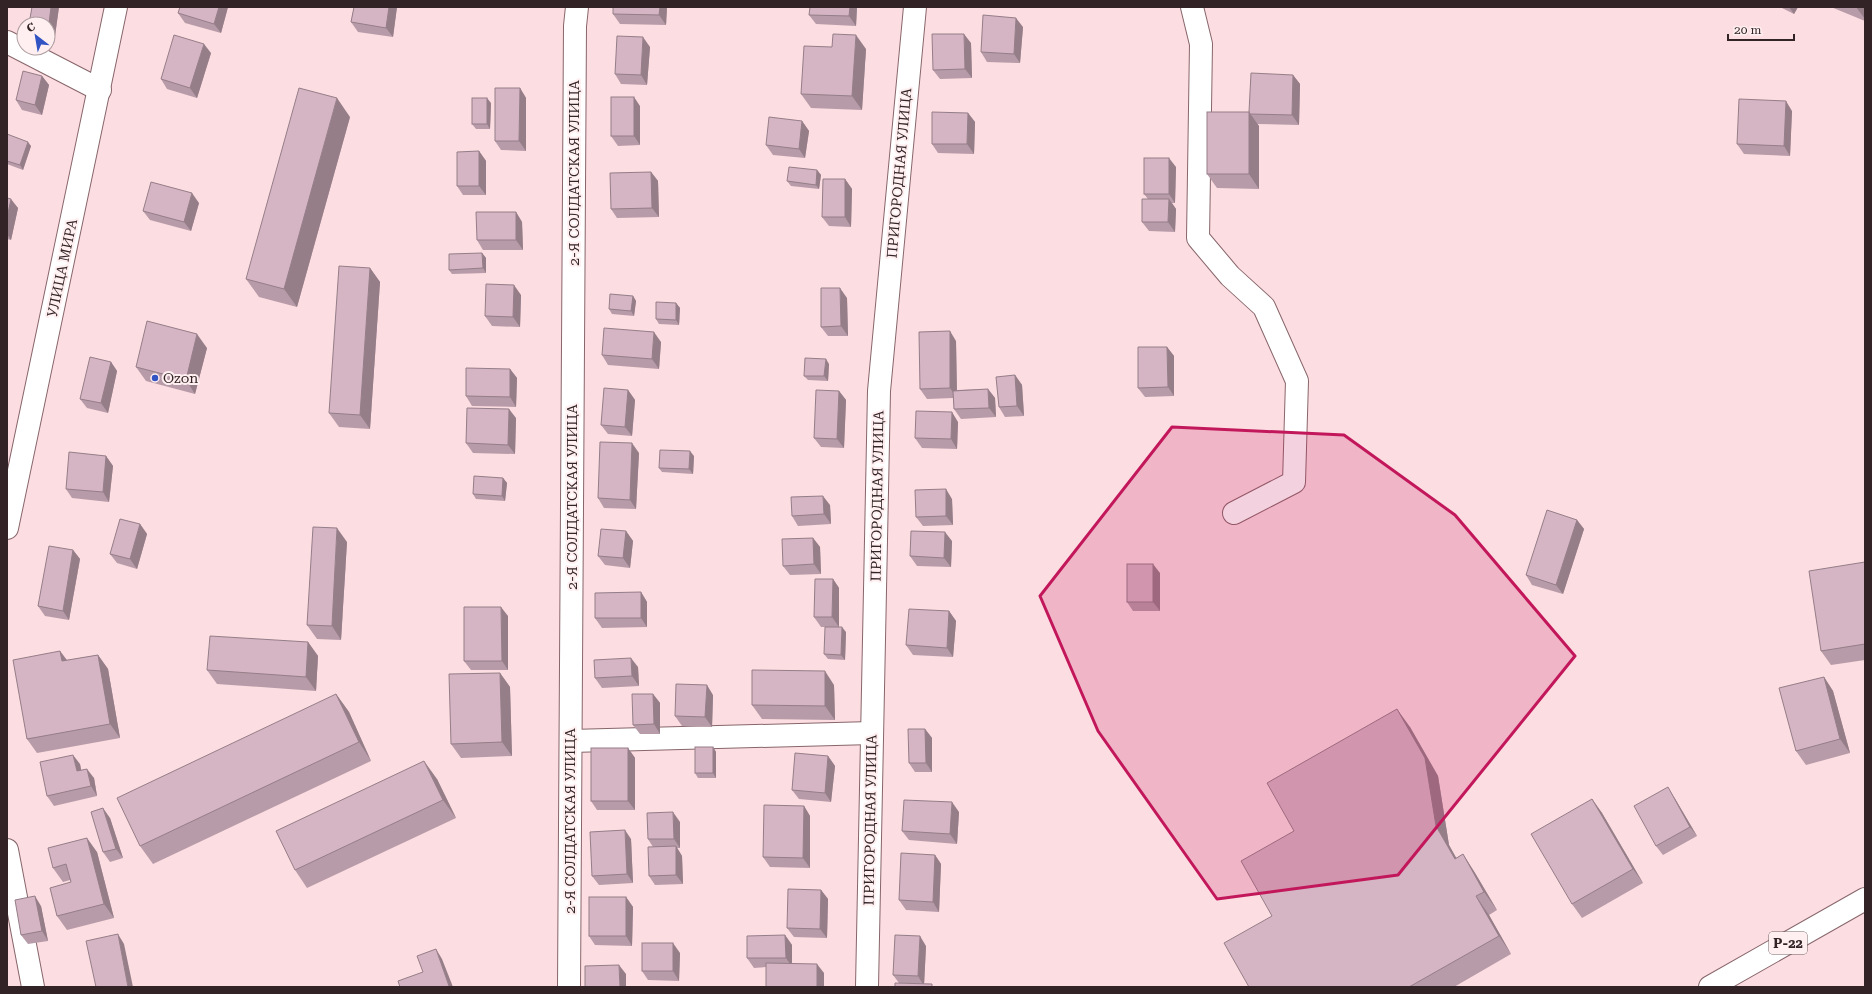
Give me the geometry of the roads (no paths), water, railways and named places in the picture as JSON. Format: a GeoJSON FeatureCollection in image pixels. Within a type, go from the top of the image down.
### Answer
{"type":"FeatureCollection","features":[{"type":"Feature","properties":{"kind":"main road","name":"УЛИЦА МИРА"},"geometry":{"type":"LineString","coordinates":[[7,528],[100,90],[116,7]]}},
{"type":"Feature","properties":{"kind":"main road","name":"2-Я СОЛДАТСКАЯ УЛИЦА"},"geometry":{"type":"LineString","coordinates":[[569,987],[575,26],[577,7]]}},
{"type":"Feature","properties":{"kind":"main road","name":"ПРИГОРОДНАЯ УЛИЦА"},"geometry":{"type":"LineString","coordinates":[[867,987],[879,391],[915,7]]}},
{"type":"Feature","properties":{"kind":"main road"},"geometry":{"type":"LineString","coordinates":[[1192,7],[1201,44],[1198,238],[1230,276],[1264,307],[1297,381],[1294,482],[1234,513]]}},
{"type":"Feature","properties":{"kind":"main road"},"geometry":{"type":"LineString","coordinates":[[7,42],[100,90]]}},
{"type":"Feature","properties":{"kind":"main road"},"geometry":{"type":"LineString","coordinates":[[571,742],[872,733]]}},
{"type":"Feature","properties":{"kind":"main road"},"geometry":{"type":"LineString","coordinates":[[7,850],[33,987]]}},
{"type":"Feature","properties":{"kind":"main road","name":"Р-22"},"geometry":{"type":"LineString","coordinates":[[1710,987],[1865,899]]}},
{"type":"Feature","properties":{"kind":"place","name":"Ozon"},"geometry":{"type":"Point","coordinates":[155,378]}}]}
